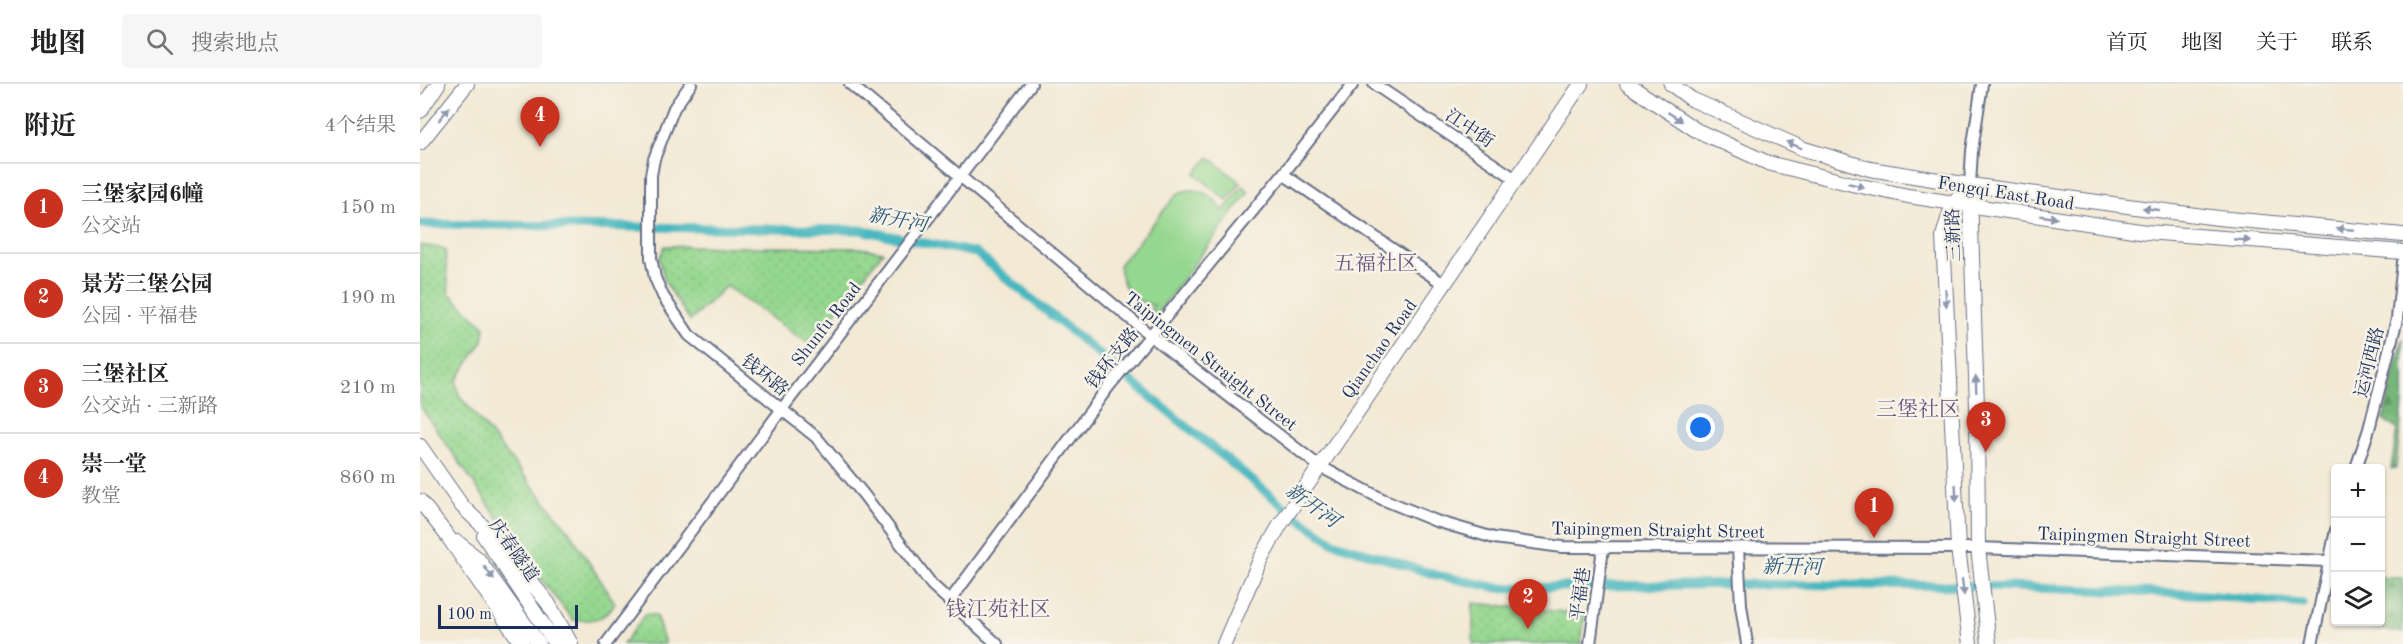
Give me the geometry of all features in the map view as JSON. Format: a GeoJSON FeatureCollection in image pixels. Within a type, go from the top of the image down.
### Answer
{"type":"FeatureCollection","features":[{"type":"Feature","properties":{"kind":"main road"},"geometry":{"type":"LineString","coordinates":[[420,111],[438,84]]}},
{"type":"Feature","properties":{"kind":"main road"},"geometry":{"type":"LineString","coordinates":[[420,143],[467,84]]}},
{"type":"Feature","properties":{"kind":"main road","name":"Qianchao Road"},"geometry":{"type":"LineString","coordinates":[[1224,644],[1261,558],[1280,525],[1581,84]]}},
{"type":"Feature","properties":{"kind":"main road","name":"Fengqi East Road"},"geometry":{"type":"LineString","coordinates":[[1627,84],[1696,130],[1767,164],[1866,188],[2146,232],[2403,252]]}},
{"type":"Feature","properties":{"kind":"main road","name":"Fengqi East Road"},"geometry":{"type":"LineString","coordinates":[[1671,84],[1691,99],[1804,149],[1870,169],[1970,185],[2218,218],[2403,235]]}},
{"type":"Feature","properties":{"kind":"main road","name":"三新路"},"geometry":{"type":"LineString","coordinates":[[1970,185],[1953,203],[1943,236],[1958,548],[1970,644]]}},
{"type":"Feature","properties":{"kind":"main road","name":"三新路"},"geometry":{"type":"LineString","coordinates":[[1970,185],[1977,407],[1978,548],[1989,644]]}},
{"type":"Feature","properties":{"kind":"main road","name":"庆春隧道"},"geometry":{"type":"LineString","coordinates":[[420,446],[462,506],[568,643]]}},
{"type":"Feature","properties":{"kind":"main road"},"geometry":{"type":"LineString","coordinates":[[420,501],[446,534],[522,644]]}},
{"type":"Feature","properties":{"kind":"main road","name":"庆春隧道"},"geometry":{"type":"LineString","coordinates":[[446,534],[478,559],[539,644]]}},
{"type":"Feature","properties":{"kind":"street","name":"钱环路"},"geometry":{"type":"LineString","coordinates":[[691,84],[674,108],[654,159],[651,176],[651,241],[655,278],[663,296],[689,335],[816,437],[838,461],[932,585],[997,644]]}},
{"type":"Feature","properties":{"kind":"street","name":"Shunfu Road"},"geometry":{"type":"LineString","coordinates":[[606,644],[1031,84]]}},
{"type":"Feature","properties":{"kind":"street","name":"钱环支路"},"geometry":{"type":"LineString","coordinates":[[949,602],[1109,386],[1283,174],[1353,84]]}},
{"type":"Feature","properties":{"kind":"street","name":"江中街"},"geometry":{"type":"LineString","coordinates":[[1374,84],[1517,180]]}},
{"type":"Feature","properties":{"kind":"street"},"geometry":{"type":"LineString","coordinates":[[1970,185],[1972,151],[1982,84]]}},
{"type":"Feature","properties":{"kind":"street","name":"Taipingmen Straight Street"},"geometry":{"type":"LineString","coordinates":[[858,86],[961,177],[1151,336],[1319,466],[1382,499],[1436,521],[1494,538],[1562,547],[1978,548],[2328,561]]}},
{"type":"Feature","properties":{"kind":"street"},"geometry":{"type":"LineString","coordinates":[[1283,174],[1445,285]]}},
{"type":"Feature","properties":{"kind":"street","name":"运河西路"},"geometry":{"type":"LineString","coordinates":[[2357,464],[2369,429],[2397,319],[2403,262]]}},
{"type":"Feature","properties":{"kind":"street","name":"平福巷"},"geometry":{"type":"LineString","coordinates":[[1590,644],[1603,548]]}},
{"type":"Feature","properties":{"kind":"street"},"geometry":{"type":"LineString","coordinates":[[1738,548],[1741,605],[1748,644]]}},
{"type":"Feature","properties":{"kind":"street"},"geometry":{"type":"LineString","coordinates":[[2312,644],[2331,549]]}},
{"type":"Feature","properties":{"kind":"green space"},"geometry":{"type":"Polygon","coordinates":[[[1209,157],[1241,183],[1227,200],[1195,174],[1209,157]]]}},
{"type":"Feature","properties":{"kind":"green space"},"geometry":{"type":"Polygon","coordinates":[[[1243,186],[1249,191],[1156,315],[1150,310],[1154,305],[1140,301],[1129,292],[1122,280],[1119,265],[1177,194],[1191,190],[1203,192],[1215,200],[1223,211],[1243,186]]]}},
{"type":"Feature","properties":{"kind":"green space"},"geometry":{"type":"Polygon","coordinates":[[[420,245],[445,249],[449,293],[485,327],[483,341],[456,381],[459,395],[569,531],[615,603],[602,617],[592,620],[573,620],[537,574],[420,406],[420,245]]]}},
{"type":"Feature","properties":{"kind":"green space"},"geometry":{"type":"Polygon","coordinates":[[[665,246],[861,248],[883,252],[810,345],[726,286],[690,321],[665,282],[659,258],[665,246]]]}},
{"type":"Feature","properties":{"kind":"green space"},"geometry":{"type":"Polygon","coordinates":[[[2403,338],[2403,401],[2396,468],[2391,469],[2397,429],[2383,420],[2403,338]]]}},
{"type":"Feature","properties":{"kind":"green space"},"geometry":{"type":"Polygon","coordinates":[[[2385,577],[2403,578],[2403,633],[2359,626],[2385,626],[2385,577]]]}},
{"type":"Feature","properties":{"kind":"green space"},"geometry":{"type":"Polygon","coordinates":[[[1473,603],[1585,614],[1581,644],[1473,644],[1473,603]]]}},
{"type":"Feature","properties":{"kind":"green space"},"geometry":{"type":"Polygon","coordinates":[[[645,614],[656,615],[665,644],[623,644],[645,614]]]}},
{"type":"Feature","properties":{"kind":"waterway","name":"新开河"},"geometry":{"type":"LineString","coordinates":[[420,224],[860,230],[976,253],[1293,514],[1333,542],[1436,575],[1499,588],[1741,584],[1985,586],[2193,594],[2303,604]]}},
{"type":"Feature","properties":{"kind":"place","name":"崇一堂"},"geometry":{"type":"Point","coordinates":[540,147]}},
{"type":"Feature","properties":{"kind":"place","name":"三堡社区"},"geometry":{"type":"Point","coordinates":[1986,452]}},
{"type":"Feature","properties":{"kind":"place","name":"三堡家园6幢"},"geometry":{"type":"Point","coordinates":[1874,538]}},
{"type":"Feature","properties":{"kind":"place","name":"景芳三堡公园"},"geometry":{"type":"Point","coordinates":[1528,629]}},
{"type":"Feature","properties":{"kind":"district","name":"五福社区"},"geometry":{"type":"Point","coordinates":[1376,263]}},
{"type":"Feature","properties":{"kind":"district","name":"三堡社区"},"geometry":{"type":"Point","coordinates":[1918,409]}},
{"type":"Feature","properties":{"kind":"district","name":"钱江苑社区"},"geometry":{"type":"Point","coordinates":[998,609]}}]}
